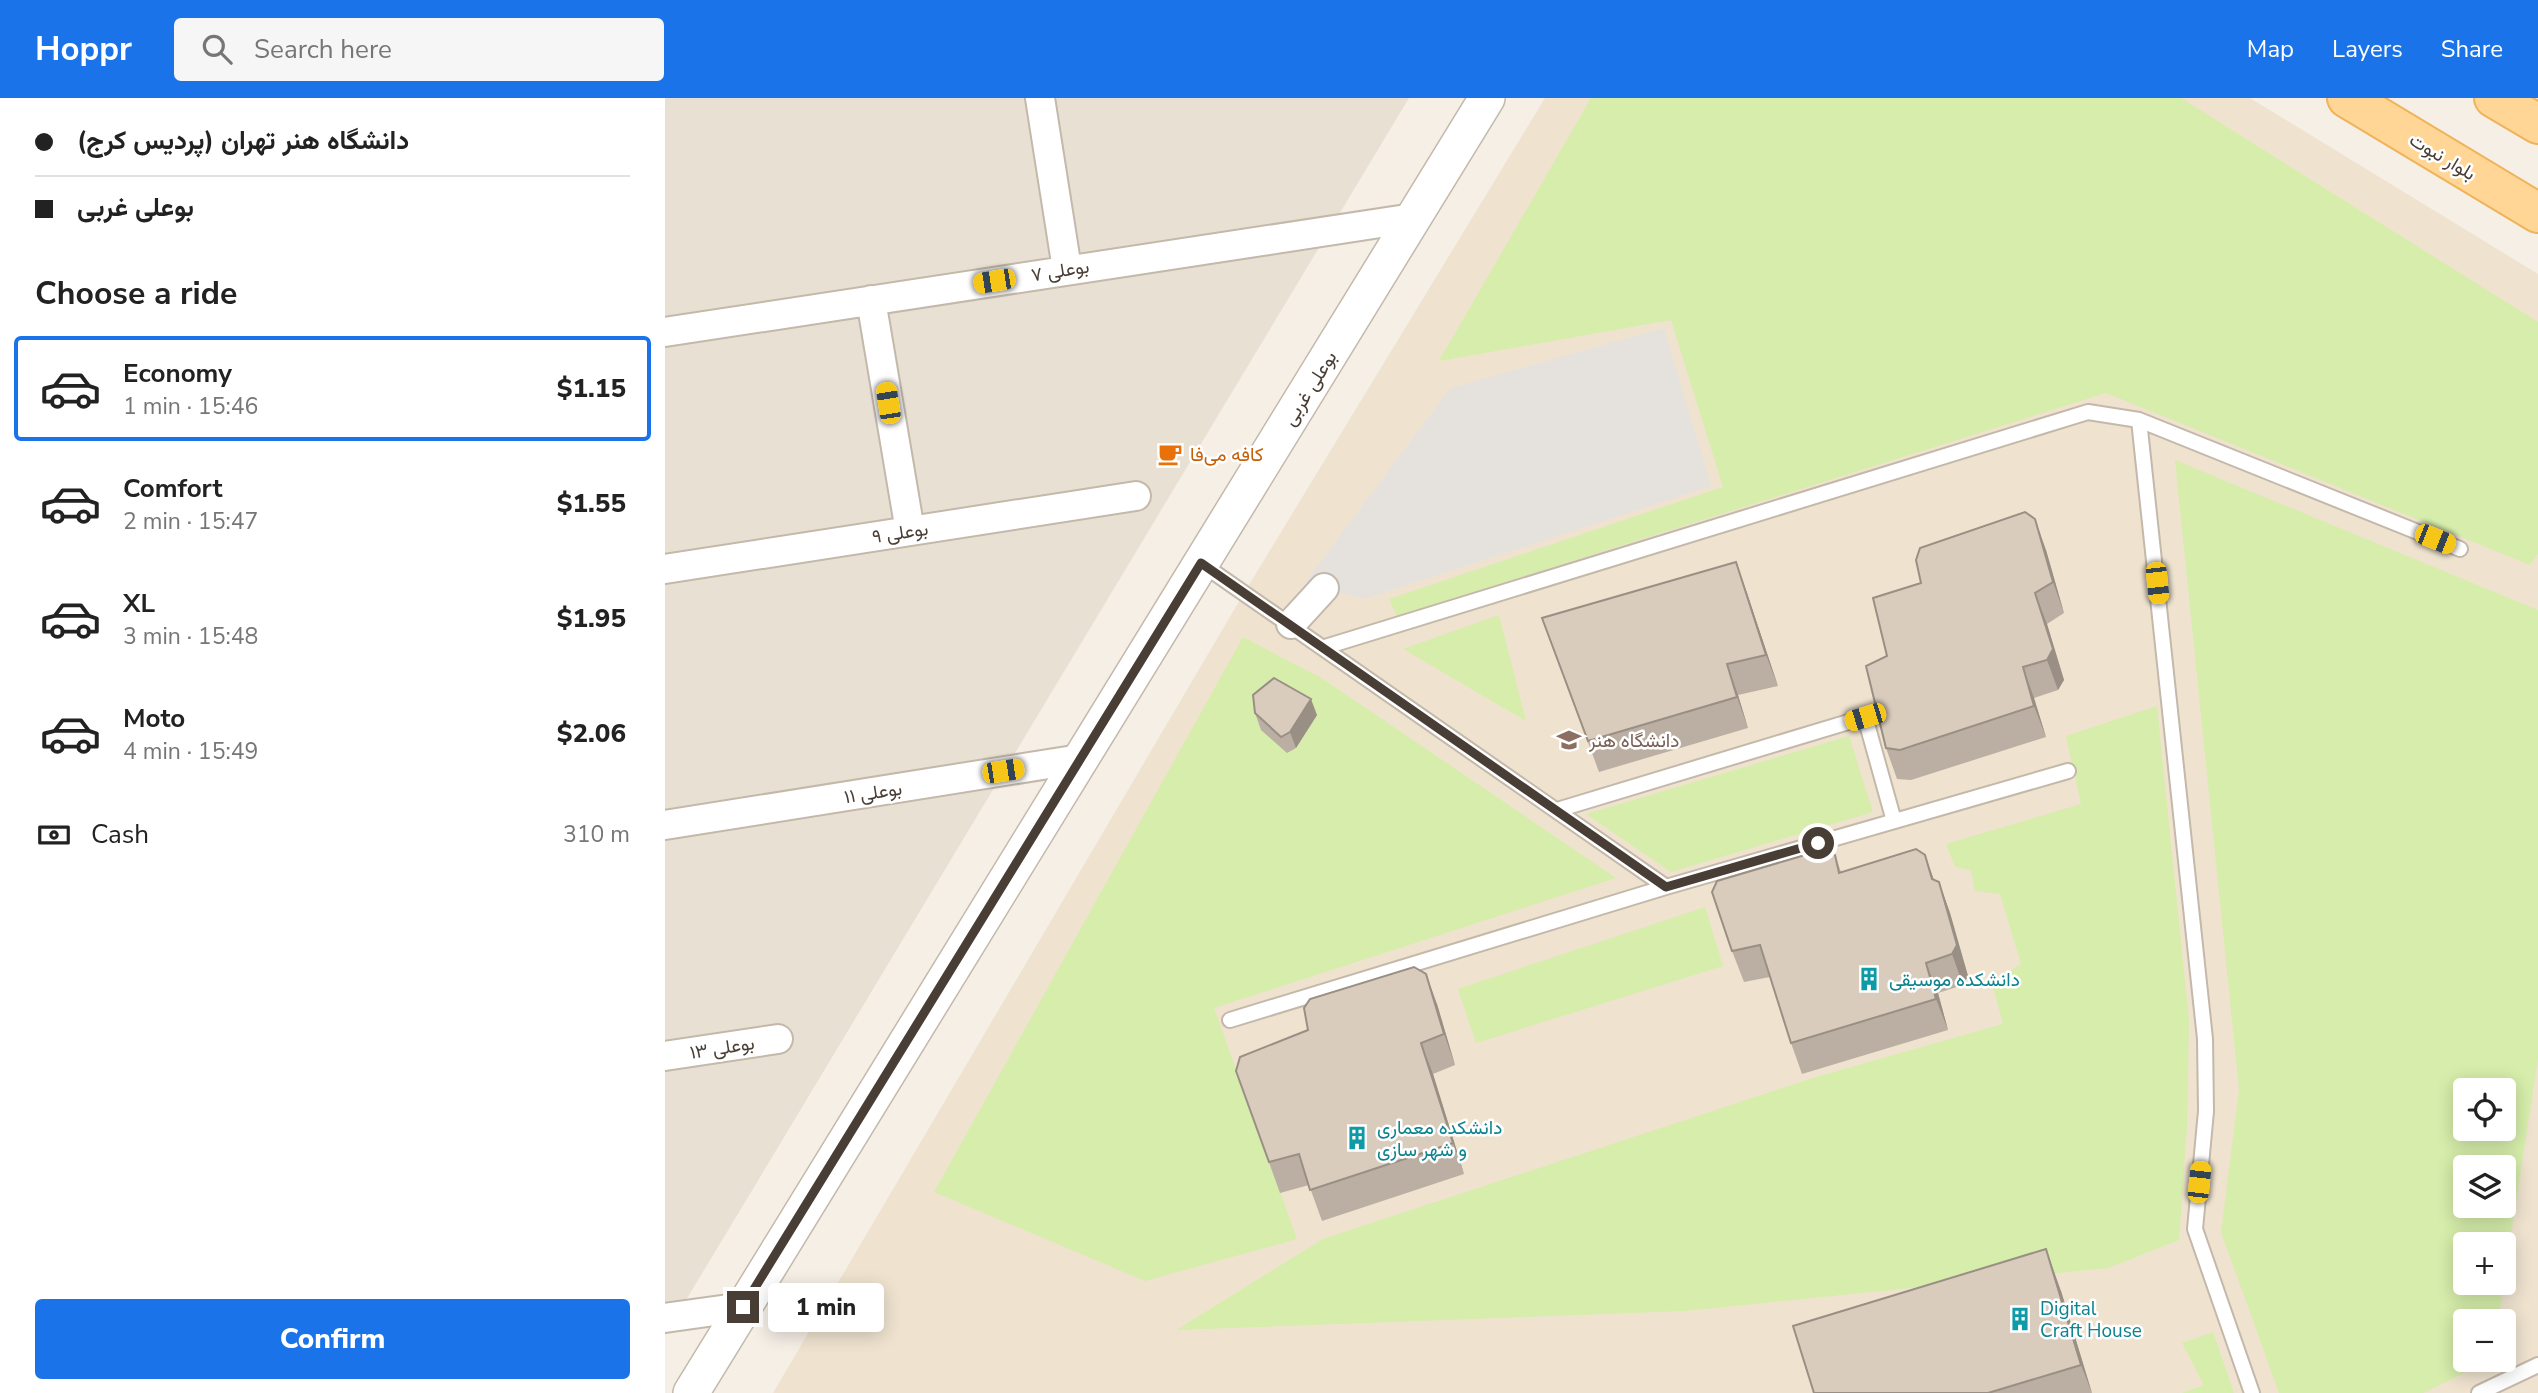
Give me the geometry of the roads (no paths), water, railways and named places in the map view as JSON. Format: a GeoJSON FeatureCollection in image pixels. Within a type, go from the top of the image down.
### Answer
{"type":"FeatureCollection","features":[{"type":"Feature","properties":{"kind":"main road","name":"بلوار نبوت"},"geometry":{"type":"LineString","coordinates":[[2347,98],[2538,213]]}},
{"type":"Feature","properties":{"kind":"main road"},"geometry":{"type":"LineString","coordinates":[[2494,98],[2538,124]]}},
{"type":"Feature","properties":{"kind":"street"},"geometry":{"type":"LineString","coordinates":[[1040,98],[1067,269]]}},
{"type":"Feature","properties":{"kind":"street","name":"بوعلی غربی"},"geometry":{"type":"LineString","coordinates":[[691,1393],[1487,98]]}},
{"type":"Feature","properties":{"kind":"street","name":"بوعلی ۷"},"geometry":{"type":"LineString","coordinates":[[665,332],[1067,269],[1413,219]]}},
{"type":"Feature","properties":{"kind":"street"},"geometry":{"type":"LineString","coordinates":[[871,300],[909,531]]}},
{"type":"Feature","properties":{"kind":"street","name":"بوعلی ۹"},"geometry":{"type":"LineString","coordinates":[[665,569],[1136,496]]}},
{"type":"Feature","properties":{"kind":"street"},"geometry":{"type":"LineString","coordinates":[[1291,624],[1324,588]]}},
{"type":"Feature","properties":{"kind":"street","name":"بوعلی ۱۱"},"geometry":{"type":"LineString","coordinates":[[665,825],[1080,759]]}},
{"type":"Feature","properties":{"kind":"street","name":"بوعلی ۱۳"},"geometry":{"type":"LineString","coordinates":[[665,1056],[778,1038]]}},
{"type":"Feature","properties":{"kind":"street"},"geometry":{"type":"LineString","coordinates":[[665,1318],[743,1307]]}},
{"type":"Feature","properties":{"kind":"lane"},"geometry":{"type":"LineString","coordinates":[[1325,647],[2088,412],[2139,420],[2460,549]]}},
{"type":"Feature","properties":{"kind":"lane"},"geometry":{"type":"LineString","coordinates":[[2139,420],[2204,1039],[2206,1111],[2195,1230],[2252,1393]]}},
{"type":"Feature","properties":{"kind":"lane"},"geometry":{"type":"LineString","coordinates":[[1201,563],[1666,887]]}},
{"type":"Feature","properties":{"kind":"lane"},"geometry":{"type":"LineString","coordinates":[[1557,810],[1865,717],[1894,821]]}},
{"type":"Feature","properties":{"kind":"lane"},"geometry":{"type":"LineString","coordinates":[[1230,1020],[1666,887],[2068,771]]}},
{"type":"Feature","properties":{"kind":"lane"},"geometry":{"type":"LineString","coordinates":[[2479,1393],[2538,1365]]}},
{"type":"Feature","properties":{"kind":"place","name":"کافه می‌فا"},"geometry":{"type":"Point","coordinates":[1170,454]}},
{"type":"Feature","properties":{"kind":"place","name":"دانشگاه هنر"},"geometry":{"type":"Point","coordinates":[1569,740]}},
{"type":"Feature","properties":{"kind":"place","name":"دانشکده موسیقی"},"geometry":{"type":"Point","coordinates":[1869,979]}},
{"type":"Feature","properties":{"kind":"place","name":"دانشکده معماری و شهر سازی"},"geometry":{"type":"Point","coordinates":[1357,1138]}},
{"type":"Feature","properties":{"kind":"place","name":"Digital Craft House"},"geometry":{"type":"Point","coordinates":[2020,1319]}}]}
